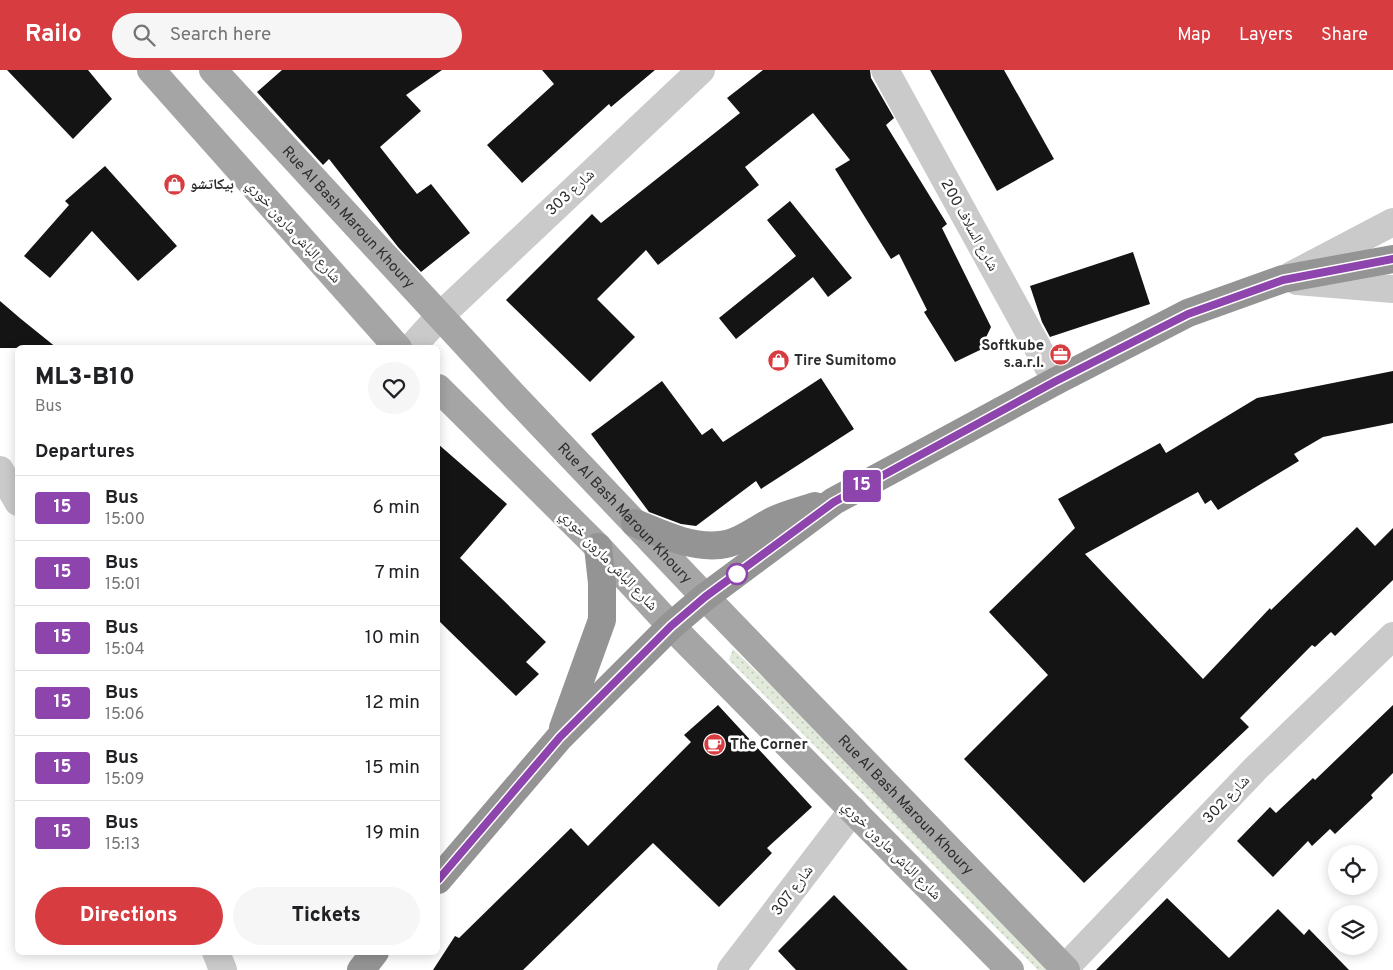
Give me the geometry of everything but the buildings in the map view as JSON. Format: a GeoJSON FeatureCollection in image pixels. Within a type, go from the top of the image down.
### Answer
{"type":"FeatureCollection","features":[{"type":"Feature","properties":{"kind":"highway"},"geometry":{"type":"LineString","coordinates":[[440,878],[560,737],[671,626],[705,597],[834,502],[1056,381],[1188,314],[1283,280],[1393,259]]}},
{"type":"Feature","properties":{"kind":"highway"},"geometry":{"type":"LineString","coordinates":[[635,523],[692,544],[722,545],[743,538],[772,521],[789,514],[834,502]]}},
{"type":"Feature","properties":{"kind":"highway"},"geometry":{"type":"LineString","coordinates":[[560,737],[602,620],[602,583],[598,547]]}},
{"type":"Feature","properties":{"kind":"highway"},"geometry":{"type":"LineString","coordinates":[[361,970],[373,955]]}},
{"type":"Feature","properties":{"kind":"main road","name":"شارع الباش مارون خوري"},"geometry":{"type":"LineString","coordinates":[[151,70],[395,345]]}},
{"type":"Feature","properties":{"kind":"main road","name":"Rue Al Bash Maroun Khoury"},"geometry":{"type":"LineString","coordinates":[[215,71],[513,395],[705,597],[1065,969]]}},
{"type":"Feature","properties":{"kind":"main road","name":"شارع الباش مارون خوري"},"geometry":{"type":"LineString","coordinates":[[440,390],[598,547],[671,626],[1010,970]]}},
{"type":"Feature","properties":{"kind":"street","name":"شارع 303"},"geometry":{"type":"LineString","coordinates":[[414,345],[440,316],[701,70]]}},
{"type":"Feature","properties":{"kind":"street","name":"200 شارع السلاف"},"geometry":{"type":"LineString","coordinates":[[885,70],[1056,381]]}},
{"type":"Feature","properties":{"kind":"street"},"geometry":{"type":"LineString","coordinates":[[1283,280],[1393,222]]}},
{"type":"Feature","properties":{"kind":"street"},"geometry":{"type":"LineString","coordinates":[[1283,280],[1393,289]]}},
{"type":"Feature","properties":{"kind":"street"},"geometry":{"type":"LineString","coordinates":[[0,470],[15,497]]}},
{"type":"Feature","properties":{"kind":"street","name":"شارع 302"},"geometry":{"type":"LineString","coordinates":[[1065,969],[1256,768],[1393,636]]}},
{"type":"Feature","properties":{"kind":"street","name":"شارع 307"},"geometry":{"type":"LineString","coordinates":[[731,970],[853,810]]}},
{"type":"Feature","properties":{"kind":"street"},"geometry":{"type":"LineString","coordinates":[[217,955],[223,970]]}},
{"type":"Feature","properties":{"kind":"shaded area"},"geometry":{"type":"Polygon","coordinates":[[[733,649],[1067,970],[1038,970],[729,660],[733,649]]]}},
{"type":"Feature","properties":{"kind":"bus line","name":"15"},"geometry":{"type":"LineString","coordinates":[[440,878],[560,737],[671,626],[705,597],[834,502],[1056,381],[1188,314],[1283,280],[1393,259]]}},
{"type":"Feature","properties":{"kind":"place","name":"بيكاتشو"},"geometry":{"type":"Point","coordinates":[174,184]}},
{"type":"Feature","properties":{"kind":"place","name":"Softkube s.a.r.l."},"geometry":{"type":"Point","coordinates":[1060,354]}},
{"type":"Feature","properties":{"kind":"place","name":"Tire Sumitomo"},"geometry":{"type":"Point","coordinates":[778,360]}},
{"type":"Feature","properties":{"kind":"place","name":"The Corner"},"geometry":{"type":"Point","coordinates":[714,744]}}]}
